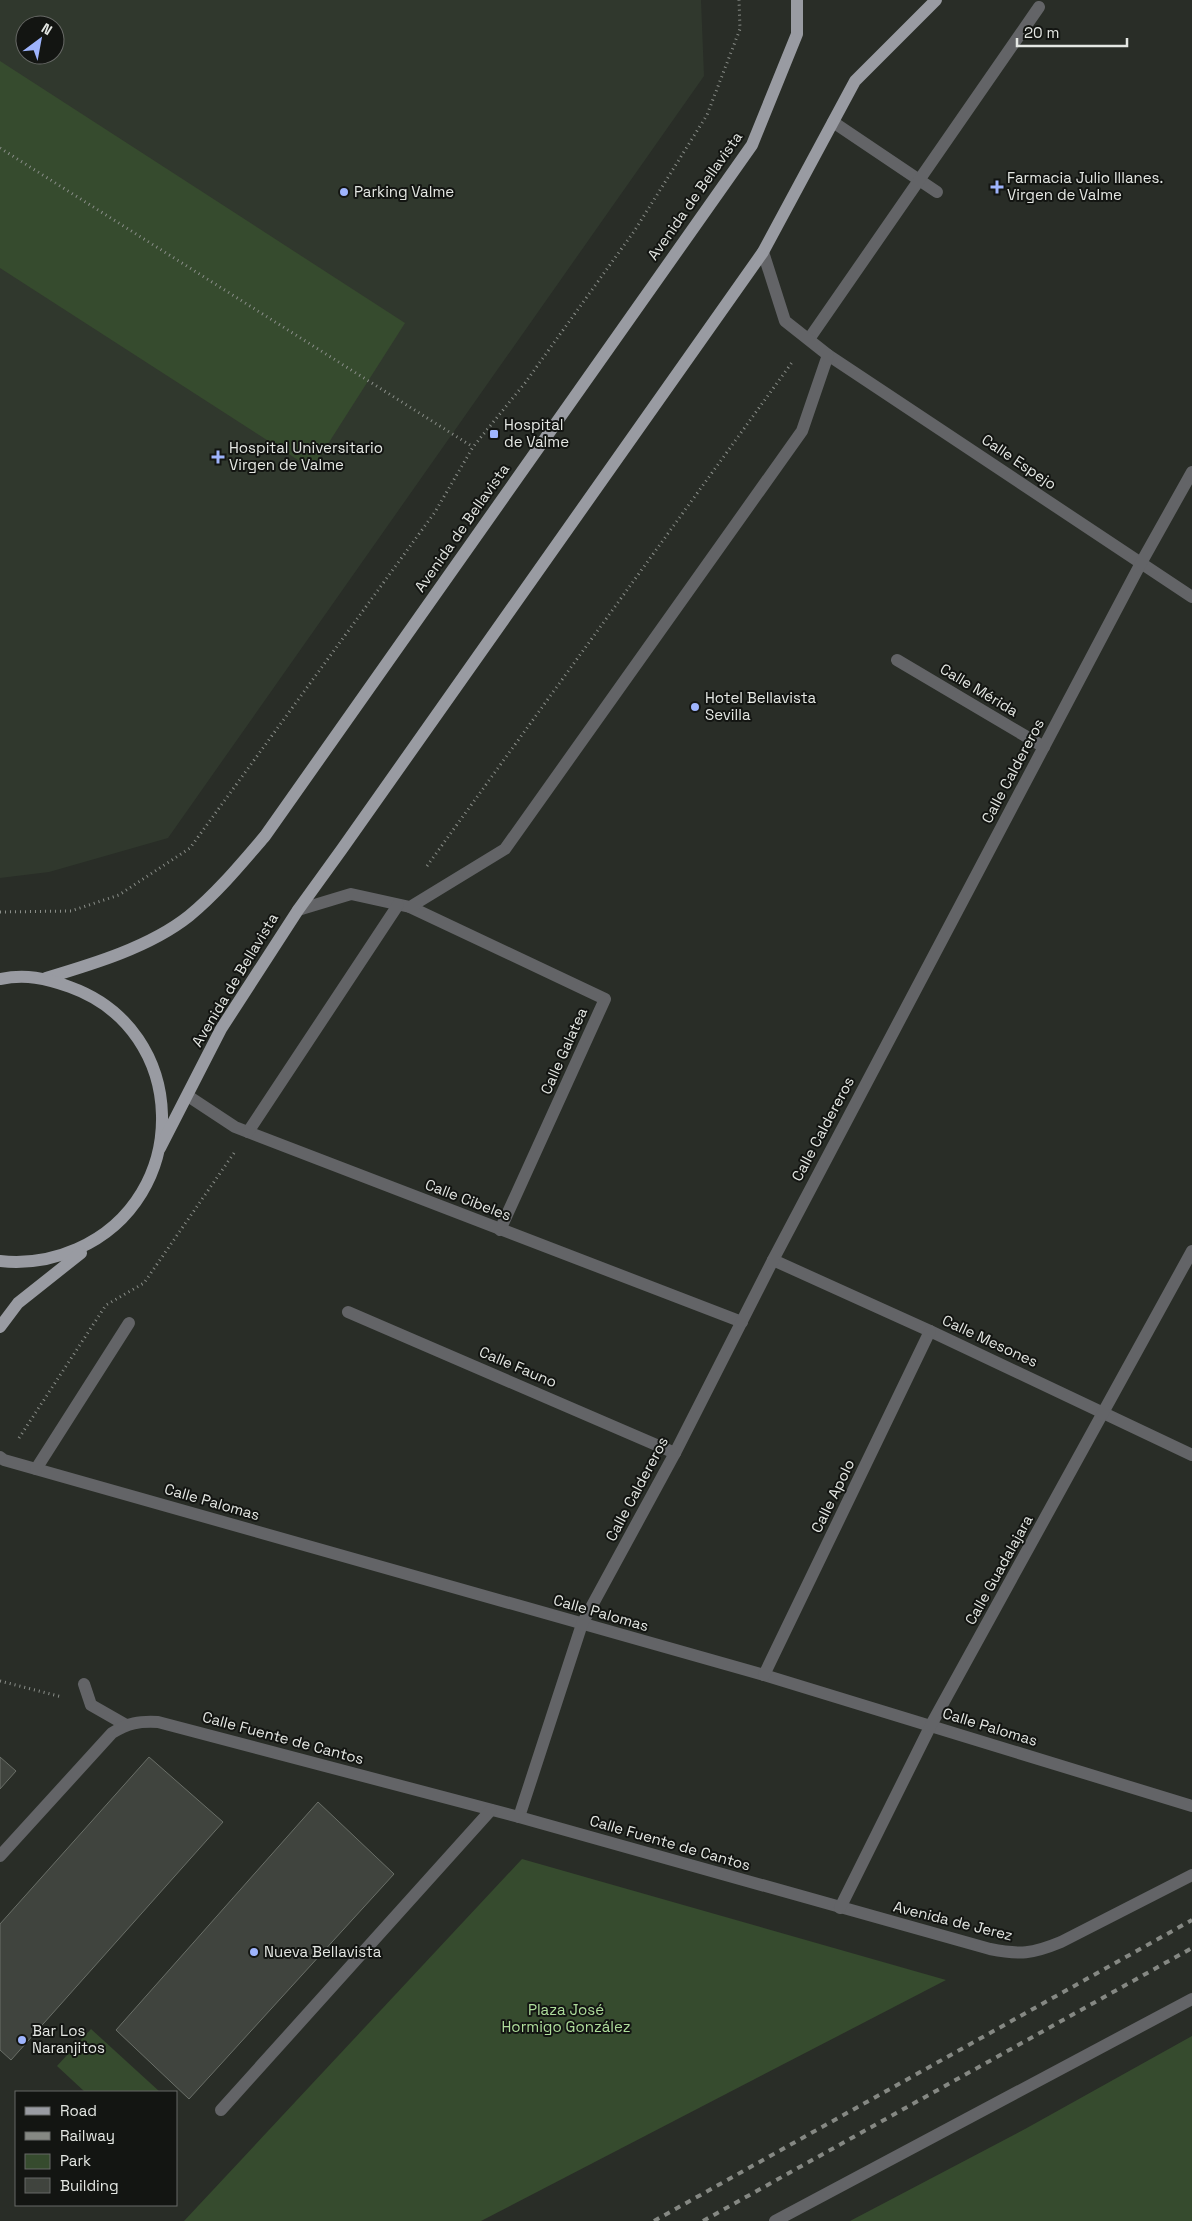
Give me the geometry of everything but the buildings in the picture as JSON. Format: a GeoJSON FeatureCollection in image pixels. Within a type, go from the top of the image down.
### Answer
{"type":"FeatureCollection","features":[{"type":"Feature","properties":{"kind":"main road","name":"Avenida de Bellavista"},"geometry":{"type":"LineString","coordinates":[[46,978],[108,959],[143,943],[188,917],[230,878],[265,836],[752,145],[797,34],[797,0]]}},
{"type":"Feature","properties":{"kind":"main road","name":"Avenida de Bellavista"},"geometry":{"type":"LineString","coordinates":[[160,1148],[221,1029],[298,910],[763,252],[855,81],[936,0]]}},
{"type":"Feature","properties":{"kind":"main road"},"geometry":{"type":"LineString","coordinates":[[0,978],[15,976],[46,978],[89,994],[119,1016],[141,1042],[156,1075],[164,1114],[160,1148],[145,1190],[121,1221],[18,1303],[0,1327]]}},
{"type":"Feature","properties":{"kind":"main road"},"geometry":{"type":"LineString","coordinates":[[0,1261],[19,1263],[56,1259],[97,1241]]}},
{"type":"Feature","properties":{"kind":"street"},"geometry":{"type":"LineString","coordinates":[[809,339],[1039,8]]}},
{"type":"Feature","properties":{"kind":"street"},"geometry":{"type":"LineString","coordinates":[[833,122],[937,192]]}},
{"type":"Feature","properties":{"kind":"street"},"geometry":{"type":"LineString","coordinates":[[248,1132],[404,906],[505,849],[802,431],[828,355],[785,321],[763,252]]}},
{"type":"Feature","properties":{"kind":"street","name":"Calle Espejo"},"geometry":{"type":"LineString","coordinates":[[828,355],[1192,597]]}},
{"type":"Feature","properties":{"kind":"street","name":"Calle Caldereros"},"geometry":{"type":"LineString","coordinates":[[519,1817],[582,1624],[675,1453],[773,1260],[1141,563],[1192,472]]}},
{"type":"Feature","properties":{"kind":"street","name":"Calle Mérida"},"geometry":{"type":"LineString","coordinates":[[897,660],[1044,747]]}},
{"type":"Feature","properties":{"kind":"street","name":"Avenida de Bellavista"},"geometry":{"type":"LineString","coordinates":[[298,910],[351,894],[404,906]]}},
{"type":"Feature","properties":{"kind":"street","name":"Calle Galatea"},"geometry":{"type":"LineString","coordinates":[[404,906],[605,999],[500,1230]]}},
{"type":"Feature","properties":{"kind":"street","name":"Calle Cibeles"},"geometry":{"type":"LineString","coordinates":[[188,1096],[235,1127],[742,1322]]}},
{"type":"Feature","properties":{"kind":"street","name":"Calle Guadalajara"},"geometry":{"type":"LineString","coordinates":[[840,1908],[931,1725],[1105,1413],[1192,1251]]}},
{"type":"Feature","properties":{"kind":"street","name":"Calle Mesones"},"geometry":{"type":"LineString","coordinates":[[773,1260],[930,1330],[1192,1455]]}},
{"type":"Feature","properties":{"kind":"street","name":"Calle Fauno"},"geometry":{"type":"LineString","coordinates":[[348,1312],[675,1453]]}},
{"type":"Feature","properties":{"kind":"street"},"geometry":{"type":"LineString","coordinates":[[36,1469],[129,1323]]}},
{"type":"Feature","properties":{"kind":"street","name":"Calle Apolo"},"geometry":{"type":"LineString","coordinates":[[764,1675],[930,1330]]}},
{"type":"Feature","properties":{"kind":"street","name":"Calle Palomas"},"geometry":{"type":"LineString","coordinates":[[0,1457],[4,1460],[764,1675],[1192,1806]]}},
{"type":"Feature","properties":{"kind":"street"},"geometry":{"type":"LineString","coordinates":[[84,1684],[91,1705],[126,1725]]}},
{"type":"Feature","properties":{"kind":"street","name":"Calle Fuente de Cantos"},"geometry":{"type":"LineString","coordinates":[[126,1725],[140,1721],[158,1722],[519,1817],[840,1908]]}},
{"type":"Feature","properties":{"kind":"street"},"geometry":{"type":"LineString","coordinates":[[0,1856],[112,1733],[126,1725]]}},
{"type":"Feature","properties":{"kind":"street"},"geometry":{"type":"LineString","coordinates":[[221,2110],[491,1810]]}},
{"type":"Feature","properties":{"kind":"street","name":"Avenida de Jerez"},"geometry":{"type":"LineString","coordinates":[[840,1908],[990,1950],[1015,1954],[1039,1951],[1061,1942],[1192,1875]]}},
{"type":"Feature","properties":{"kind":"street"},"geometry":{"type":"LineString","coordinates":[[775,2221],[1192,1998]]}},
{"type":"Feature","properties":{"kind":"path"},"geometry":{"type":"LineString","coordinates":[[0,912],[71,911],[119,896],[190,848],[435,512],[473,447],[525,383],[635,230],[707,115],[740,29],[739,0]]}},
{"type":"Feature","properties":{"kind":"path"},"geometry":{"type":"LineString","coordinates":[[0,148],[473,447]]}},
{"type":"Feature","properties":{"kind":"path"},"geometry":{"type":"LineString","coordinates":[[404,906],[809,339]]}},
{"type":"Feature","properties":{"kind":"path"},"geometry":{"type":"LineString","coordinates":[[0,1681],[91,1705]]}},
{"type":"Feature","properties":{"kind":"shaded area","name":"Hospital Universitario Virgen de Valme"},"geometry":{"type":"Polygon","coordinates":[[[0,0],[701,0],[704,76],[168,838],[49,872],[0,878],[0,0]]]}},
{"type":"Feature","properties":{"kind":"green space"},"geometry":{"type":"Polygon","coordinates":[[[0,61],[405,323],[312,469],[0,268],[0,61]]]}},
{"type":"Feature","properties":{"kind":"green space","name":"Plaza José Hormigo González"},"geometry":{"type":"Polygon","coordinates":[[[522,1859],[946,1980],[481,2221],[184,2221],[522,1859]]]}},
{"type":"Feature","properties":{"kind":"green space"},"geometry":{"type":"Polygon","coordinates":[[[91,2029],[159,2091],[84,2091],[57,2066],[91,2029]]]}},
{"type":"Feature","properties":{"kind":"green space"},"geometry":{"type":"Polygon","coordinates":[[[1192,2036],[1192,2221],[850,2221],[1025,2129],[1192,2036]]]}},
{"type":"Feature","properties":{"kind":"railway"},"geometry":{"type":"LineString","coordinates":[[654,2221],[1192,1920]]}},
{"type":"Feature","properties":{"kind":"railway"},"geometry":{"type":"LineString","coordinates":[[703,2221],[1192,1948]]}},
{"type":"Feature","properties":{"kind":"place","name":"Farmacia Julio Illanes. Virgen de Valme"},"geometry":{"type":"Point","coordinates":[997,187]}},
{"type":"Feature","properties":{"kind":"place","name":"Parking Valme"},"geometry":{"type":"Point","coordinates":[344,192]}},
{"type":"Feature","properties":{"kind":"place","name":"Hospital de Valme"},"geometry":{"type":"Point","coordinates":[494,434]}},
{"type":"Feature","properties":{"kind":"place","name":"Hospital Universitario Virgen de Valme"},"geometry":{"type":"Point","coordinates":[218,457]}},
{"type":"Feature","properties":{"kind":"place","name":"Hotel Bellavista Sevilla"},"geometry":{"type":"Point","coordinates":[695,707]}},
{"type":"Feature","properties":{"kind":"place","name":"Nueva Bellavista"},"geometry":{"type":"Point","coordinates":[254,1952]}},
{"type":"Feature","properties":{"kind":"place","name":"Bar Los Naranjitos"},"geometry":{"type":"Point","coordinates":[22,2040]}}]}
